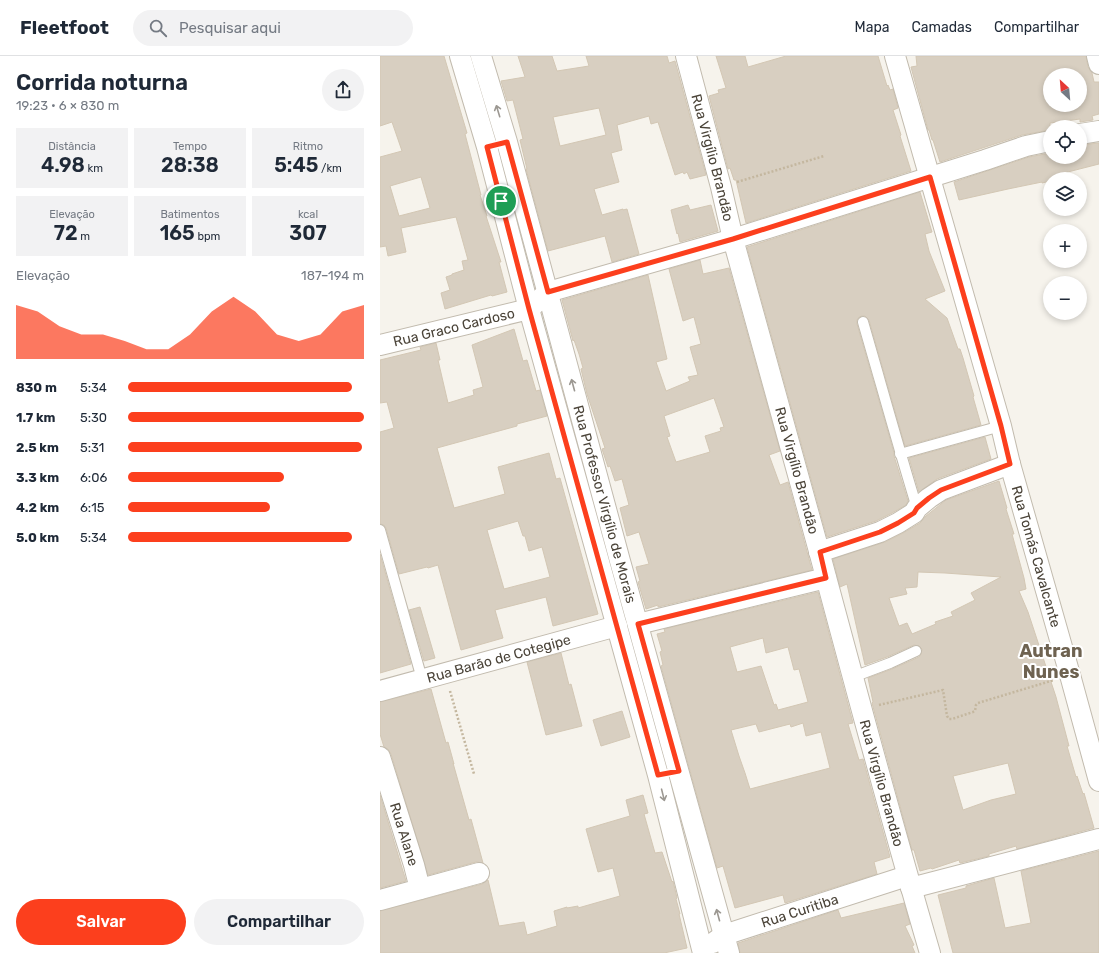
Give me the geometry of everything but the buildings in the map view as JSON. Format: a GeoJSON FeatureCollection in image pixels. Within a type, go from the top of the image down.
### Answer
{"type":"FeatureCollection","features":[{"type":"Feature","properties":{"kind":"street","name":"Rua Professor Virgílio de Morais"},"geometry":{"type":"LineString","coordinates":[[460,56],[487,147],[529,309],[658,775],[700,952]]}},
{"type":"Feature","properties":{"kind":"street","name":"Rua Professor Virgílio de Morais"},"geometry":{"type":"LineString","coordinates":[[481,56],[507,142],[620,561],[726,944]]}},
{"type":"Feature","properties":{"kind":"street","name":"Rua Virgílio Brandão"},"geometry":{"type":"LineString","coordinates":[[686,56],[722,187],[733,239],[820,552],[861,709],[930,953]]}},
{"type":"Feature","properties":{"kind":"street","name":"Rua Tomás Cavalcante"},"geometry":{"type":"LineString","coordinates":[[895,56],[1001,426],[1010,464],[1099,781]]}},
{"type":"Feature","properties":{"kind":"street"},"geometry":{"type":"LineString","coordinates":[[1097,56],[1099,64]]}},
{"type":"Feature","properties":{"kind":"street"},"geometry":{"type":"LineString","coordinates":[[1087,133],[1099,131]]}},
{"type":"Feature","properties":{"kind":"street"},"geometry":{"type":"LineString","coordinates":[[487,147],[507,142]]}},
{"type":"Feature","properties":{"kind":"street","name":"Rua Graco Cardoso"},"geometry":{"type":"LineString","coordinates":[[380,345],[529,309],[548,292],[733,239],[1026,146],[1043,142]]}},
{"type":"Feature","properties":{"kind":"street"},"geometry":{"type":"LineString","coordinates":[[820,552],[880,532],[914,513],[917,508],[941,490],[1010,464]]}},
{"type":"Feature","properties":{"kind":"street"},"geometry":{"type":"LineString","coordinates":[[601,569],[620,561]]}},
{"type":"Feature","properties":{"kind":"street"},"geometry":{"type":"LineString","coordinates":[[638,624],[826,578]]}},
{"type":"Feature","properties":{"kind":"street","name":"Rua Barão de Cotegipe"},"geometry":{"type":"LineString","coordinates":[[380,691],[616,626]]}},
{"type":"Feature","properties":{"kind":"street","name":"Rua Alane"},"geometry":{"type":"LineString","coordinates":[[380,757],[414,865],[420,889]]}},
{"type":"Feature","properties":{"kind":"street"},"geometry":{"type":"LineString","coordinates":[[658,775],[679,771]]}},
{"type":"Feature","properties":{"kind":"street","name":"Rua Curitiba"},"geometry":{"type":"LineString","coordinates":[[700,952],[909,882],[1099,839]]}},
{"type":"Feature","properties":{"kind":"street"},"geometry":{"type":"LineString","coordinates":[[380,900],[479,873]]}},
{"type":"Feature","properties":{"kind":"lane"},"geometry":{"type":"LineString","coordinates":[[863,322],[900,454],[917,508]]}},
{"type":"Feature","properties":{"kind":"lane"},"geometry":{"type":"LineString","coordinates":[[900,454],[1001,426]]}},
{"type":"Feature","properties":{"kind":"lane"},"geometry":{"type":"LineString","coordinates":[[380,530],[422,679]]}},
{"type":"Feature","properties":{"kind":"lane"},"geometry":{"type":"LineString","coordinates":[[853,677],[916,651]]}},
{"type":"Feature","properties":{"kind":"path"},"geometry":{"type":"LineString","coordinates":[[722,187],[824,156]]}},
{"type":"Feature","properties":{"kind":"path"},"geometry":{"type":"LineString","coordinates":[[445,673],[474,774]]}},
{"type":"Feature","properties":{"kind":"path"},"geometry":{"type":"LineString","coordinates":[[861,709],[943,690],[948,716],[949,719],[952,720],[974,712],[978,703],[1070,675]]}},
{"type":"Feature","properties":{"kind":"district","name":"Autran Nunes"},"geometry":{"type":"Point","coordinates":[1051,661]}},
{"type":"Feature","properties":{"kind":"route"},"geometry":{"type":"LineString","coordinates":[[507,142],[548,292],[733,239],[930,177],[1001,426],[1010,464],[941,490],[917,508],[914,513],[880,532],[820,552],[826,578],[638,624],[679,771],[658,775],[529,309],[501,201],[487,147],[507,142]]}}]}
